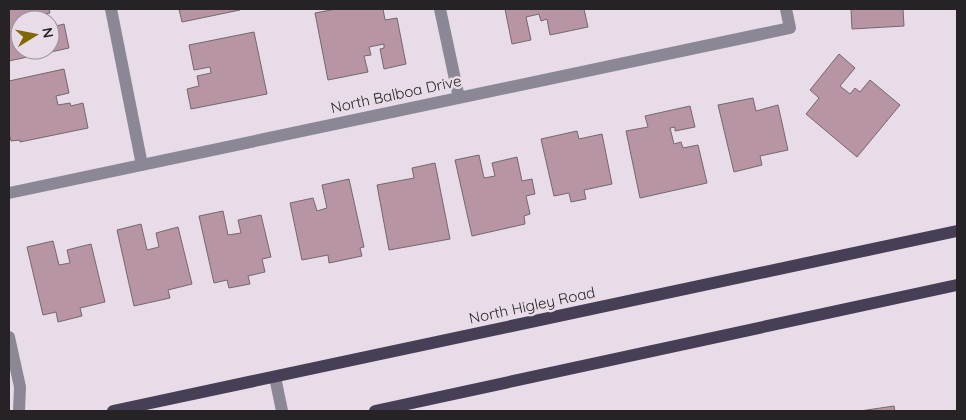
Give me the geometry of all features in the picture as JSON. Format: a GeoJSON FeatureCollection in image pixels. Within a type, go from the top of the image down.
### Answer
{"type":"FeatureCollection","features":[{"type":"Feature","properties":{"kind":"main road","name":"North Higley Road"},"geometry":{"type":"LineString","coordinates":[[113,411],[957,231]]}},
{"type":"Feature","properties":{"kind":"main road"},"geometry":{"type":"LineString","coordinates":[[376,411],[957,285]]}},
{"type":"Feature","properties":{"kind":"street"},"geometry":{"type":"LineString","coordinates":[[111,9],[142,165]]}},
{"type":"Feature","properties":{"kind":"street"},"geometry":{"type":"LineString","coordinates":[[440,9],[458,98]]}},
{"type":"Feature","properties":{"kind":"street","name":"North Balboa Drive"},"geometry":{"type":"LineString","coordinates":[[9,193],[790,28],[786,9]]}},
{"type":"Feature","properties":{"kind":"street"},"geometry":{"type":"LineString","coordinates":[[9,337],[20,387],[19,411]]}},
{"type":"Feature","properties":{"kind":"street"},"geometry":{"type":"LineString","coordinates":[[275,377],[282,411]]}},
{"type":"Feature","properties":{"kind":"building"},"geometry":{"type":"Polygon","coordinates":[[[9,9],[49,9],[10,10],[10,60],[14,60],[9,61],[9,9]]]}},
{"type":"Feature","properties":{"kind":"building"},"geometry":{"type":"Polygon","coordinates":[[[179,9],[240,9],[240,10],[182,22],[179,9]]]}},
{"type":"Feature","properties":{"kind":"building"},"geometry":{"type":"Polygon","coordinates":[[[336,9],[383,9],[385,20],[397,18],[406,64],[384,69],[380,49],[384,48],[384,44],[369,47],[371,55],[364,56],[368,72],[328,80],[315,13],[336,9]]]}},
{"type":"Feature","properties":{"kind":"building"},"geometry":{"type":"Polygon","coordinates":[[[505,9],[584,9],[588,27],[550,35],[547,19],[541,21],[539,14],[526,17],[531,40],[512,44],[505,9]]]}},
{"type":"Feature","properties":{"kind":"building"},"geometry":{"type":"Polygon","coordinates":[[[851,9],[903,9],[904,26],[852,29],[851,9]]]}},
{"type":"Feature","properties":{"kind":"building"},"geometry":{"type":"Polygon","coordinates":[[[64,24],[69,48],[60,50],[60,25],[64,24]]]}},
{"type":"Feature","properties":{"kind":"building"},"geometry":{"type":"Polygon","coordinates":[[[254,32],[267,94],[191,109],[187,89],[199,86],[197,76],[211,73],[210,67],[194,70],[189,45],[254,32]]]}},
{"type":"Feature","properties":{"kind":"building"},"geometry":{"type":"Polygon","coordinates":[[[839,54],[855,68],[840,86],[850,94],[855,88],[860,92],[870,80],[900,105],[857,157],[806,114],[819,98],[810,90],[839,54]]]}},
{"type":"Feature","properties":{"kind":"building"},"geometry":{"type":"Polygon","coordinates":[[[64,69],[69,93],[56,96],[58,105],[70,103],[71,106],[83,103],[88,128],[20,142],[20,140],[11,141],[9,133],[9,81],[64,69]]]}},
{"type":"Feature","properties":{"kind":"building"},"geometry":{"type":"Polygon","coordinates":[[[753,98],[756,111],[778,105],[788,150],[760,156],[762,165],[734,172],[718,105],[753,98]]]}},
{"type":"Feature","properties":{"kind":"building"},"geometry":{"type":"Polygon","coordinates":[[[690,106],[695,127],[675,131],[675,127],[670,128],[674,144],[681,142],[683,148],[698,145],[707,183],[640,198],[626,131],[648,127],[645,116],[690,106]]]}},
{"type":"Feature","properties":{"kind":"building"},"geometry":{"type":"Polygon","coordinates":[[[577,131],[579,139],[602,134],[612,184],[584,190],[586,199],[571,202],[569,193],[554,196],[541,139],[577,131]]]}},
{"type":"Feature","properties":{"kind":"building"},"geometry":{"type":"Polygon","coordinates":[[[479,155],[484,178],[495,176],[492,163],[517,157],[522,181],[532,179],[535,194],[526,196],[530,214],[524,216],[525,224],[472,236],[455,160],[479,155]]]}},
{"type":"Feature","properties":{"kind":"building"},"geometry":{"type":"Polygon","coordinates":[[[435,163],[450,239],[389,250],[377,185],[414,178],[412,168],[435,163]]]}},
{"type":"Feature","properties":{"kind":"building"},"geometry":{"type":"Polygon","coordinates":[[[349,179],[364,247],[360,248],[362,256],[329,263],[328,255],[302,260],[290,203],[313,198],[317,211],[327,208],[322,185],[349,179]]]}},
{"type":"Feature","properties":{"kind":"building"},"geometry":{"type":"Polygon","coordinates":[[[223,211],[228,235],[241,233],[238,220],[261,215],[271,257],[262,259],[265,272],[248,276],[250,284],[229,288],[227,280],[214,283],[199,216],[223,211]]]}},
{"type":"Feature","properties":{"kind":"building"},"geometry":{"type":"Polygon","coordinates":[[[141,224],[147,250],[159,247],[156,233],[178,227],[192,284],[168,290],[170,298],[134,306],[117,230],[141,224]]]}},
{"type":"Feature","properties":{"kind":"building"},"geometry":{"type":"Polygon","coordinates":[[[53,241],[59,265],[70,263],[67,250],[91,244],[105,302],[80,308],[82,316],[58,322],[56,312],[43,315],[27,247],[53,241]]]}},
{"type":"Feature","properties":{"kind":"building"},"geometry":{"type":"Polygon","coordinates":[[[894,406],[895,411],[860,411],[894,406]]]}}]}
